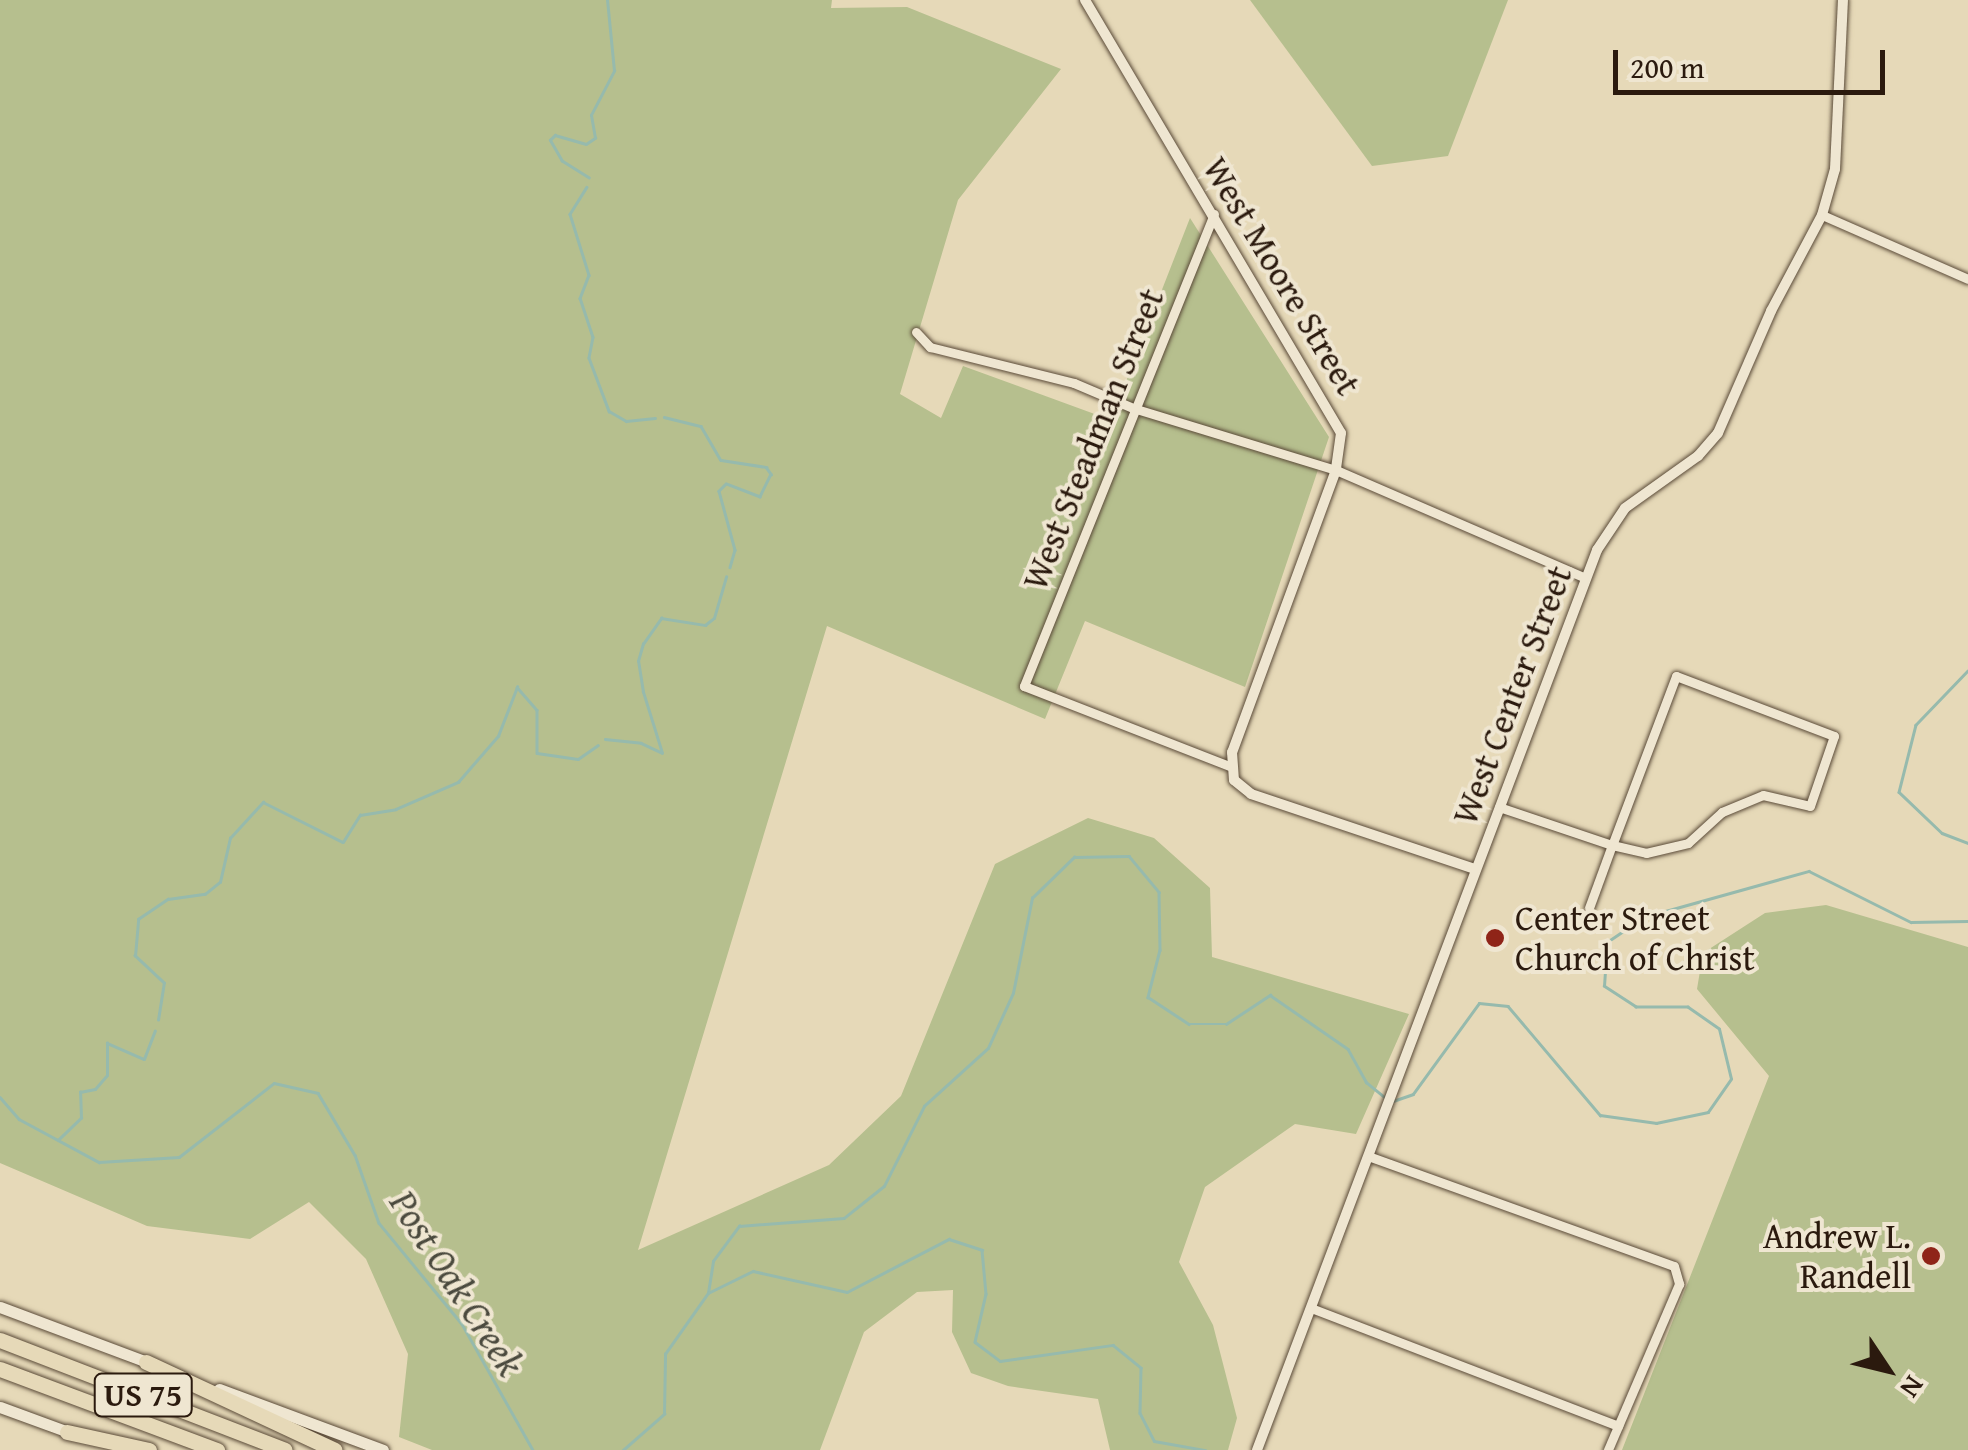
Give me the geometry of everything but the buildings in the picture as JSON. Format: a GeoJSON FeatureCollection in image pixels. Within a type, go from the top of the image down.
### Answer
{"type":"FeatureCollection","features":[{"type":"Feature","properties":{"kind":"highway","name":"US 75"},"geometry":{"type":"LineString","coordinates":[[0,1340],[286,1450]]}},
{"type":"Feature","properties":{"kind":"highway"},"geometry":{"type":"LineString","coordinates":[[146,1362],[335,1450]]}},
{"type":"Feature","properties":{"kind":"highway","name":"US 75"},"geometry":{"type":"LineString","coordinates":[[0,1369],[217,1450]]}},
{"type":"Feature","properties":{"kind":"highway"},"geometry":{"type":"LineString","coordinates":[[66,1432],[148,1450]]}},
{"type":"Feature","properties":{"kind":"main road"},"geometry":{"type":"LineString","coordinates":[[0,1307],[383,1450]]}},
{"type":"Feature","properties":{"kind":"main road"},"geometry":{"type":"LineString","coordinates":[[0,1406],[115,1450]]}},
{"type":"Feature","properties":{"kind":"street","name":"West Moore Street"},"geometry":{"type":"LineString","coordinates":[[1085,0],[1335,418],[1342,446],[1228,766]]}},
{"type":"Feature","properties":{"kind":"street","name":"West Center Street"},"geometry":{"type":"LineString","coordinates":[[1256,1450],[1606,531],[1625,508],[1698,456],[1718,433],[1771,310],[1822,215],[1835,169],[1843,0]]}},
{"type":"Feature","properties":{"kind":"street","name":"West Steadman Street"},"geometry":{"type":"LineString","coordinates":[[1214,214],[1024,686],[1228,766]]}},
{"type":"Feature","properties":{"kind":"street"},"geometry":{"type":"LineString","coordinates":[[1822,215],[1968,279]]}},
{"type":"Feature","properties":{"kind":"street"},"geometry":{"type":"LineString","coordinates":[[916,332],[930,347],[1074,383],[1133,408],[1336,470],[1586,578]]}},
{"type":"Feature","properties":{"kind":"street"},"geometry":{"type":"LineString","coordinates":[[1498,807],[1612,845],[1646,852],[1688,843],[1722,812],[1763,795],[1810,806],[1834,736],[1676,676],[1612,845],[1589,908]]}},
{"type":"Feature","properties":{"kind":"street"},"geometry":{"type":"LineString","coordinates":[[1228,766],[1250,794],[1476,868]]}},
{"type":"Feature","properties":{"kind":"street"},"geometry":{"type":"LineString","coordinates":[[1368,1156],[1674,1266],[1679,1284],[1608,1450]]}},
{"type":"Feature","properties":{"kind":"street"},"geometry":{"type":"LineString","coordinates":[[1311,1308],[1618,1426]]}},
{"type":"Feature","properties":{"kind":"green space"},"geometry":{"type":"Polygon","coordinates":[[[0,0],[832,0],[831,8],[907,7],[1061,69],[958,200],[900,394],[941,418],[963,366],[1111,420],[1190,218],[1329,437],[1245,687],[1085,621],[1045,719],[827,626],[638,1250],[829,1165],[901,1096],[995,864],[1088,818],[1154,838],[1210,888],[1212,957],[1409,1014],[1356,1134],[1295,1124],[1205,1187],[1179,1262],[1213,1325],[1237,1418],[1228,1450],[1110,1450],[1098,1399],[1008,1386],[971,1373],[952,1332],[953,1290],[917,1292],[864,1332],[820,1450],[432,1450],[399,1437],[408,1354],[366,1259],[309,1202],[250,1239],[147,1226],[0,1163],[0,0]]]}},
{"type":"Feature","properties":{"kind":"green space"},"geometry":{"type":"Polygon","coordinates":[[[1250,0],[1508,0],[1448,156],[1372,166],[1250,0]]]}},
{"type":"Feature","properties":{"kind":"green space"},"geometry":{"type":"Polygon","coordinates":[[[1826,905],[1968,947],[1968,1450],[1622,1450],[1769,1076],[1697,989],[1703,953],[1765,913],[1826,905]]]}},
{"type":"Feature","properties":{"kind":"waterway"},"geometry":{"type":"LineString","coordinates":[[589,178],[562,161],[550,140],[555,135],[586,144],[595,138],[591,115],[614,71],[607,0]]}},
{"type":"Feature","properties":{"kind":"waterway"},"geometry":{"type":"LineString","coordinates":[[587,187],[570,214],[589,275],[580,298],[593,337],[589,358],[609,411],[626,421],[655,418]]}},
{"type":"Feature","properties":{"kind":"waterway"},"geometry":{"type":"LineString","coordinates":[[664,417],[701,426],[721,460],[766,467],[771,474],[760,497],[726,484],[719,491],[735,550],[730,567]]}},
{"type":"Feature","properties":{"kind":"waterway"},"geometry":{"type":"LineString","coordinates":[[605,739],[641,743],[662,753],[643,692],[638,661],[643,644],[661,618],[705,625],[714,618],[726,577]]}},
{"type":"Feature","properties":{"kind":"waterway"},"geometry":{"type":"LineString","coordinates":[[1968,671],[1916,725],[1899,792],[1942,833],[1968,843]]}},
{"type":"Feature","properties":{"kind":"waterway"},"geometry":{"type":"LineString","coordinates":[[158,1020],[164,983],[135,956],[138,919],[168,899],[205,894],[220,882],[230,838],[263,802],[343,842],[360,815],[396,809],[458,782],[498,736],[517,687],[537,710],[537,753],[578,759],[598,745]]}},
{"type":"Feature","properties":{"kind":"waterway"},"geometry":{"type":"LineString","coordinates":[[708,1293],[713,1261],[739,1226],[844,1218],[884,1186],[924,1106],[988,1048],[1013,993],[1032,898],[1074,857],[1129,856],[1159,892],[1160,950],[1148,997],[1189,1024],[1226,1024],[1270,995],[1348,1049],[1366,1082],[1386,1098]]}},
{"type":"Feature","properties":{"kind":"waterway"},"geometry":{"type":"LineString","coordinates":[[1393,1101],[1413,1094],[1479,1003],[1508,1006],[1600,1115],[1656,1123],[1708,1112],[1731,1079],[1719,1029],[1688,1007],[1636,1007],[1604,986],[1607,942],[1644,917],[1809,871],[1911,922],[1968,921]]}},
{"type":"Feature","properties":{"kind":"waterway"},"geometry":{"type":"LineString","coordinates":[[58,1140],[81,1118],[80,1092],[95,1089],[107,1075],[107,1043],[144,1059],[155,1031]]}},
{"type":"Feature","properties":{"kind":"waterway","name":"Post Oak Creek"},"geometry":{"type":"LineString","coordinates":[[0,1097],[19,1119],[99,1162],[179,1157],[274,1083],[318,1093],[355,1155],[379,1223],[462,1324],[533,1450]]}},
{"type":"Feature","properties":{"kind":"waterway","name":"Post Oak Creek"},"geometry":{"type":"LineString","coordinates":[[623,1450],[664,1414],[665,1354],[708,1293],[753,1271],[847,1292],[949,1239],[982,1250],[986,1294],[975,1342],[1000,1361],[1113,1345],[1141,1368],[1140,1413],[1154,1441],[1205,1450]]}},
{"type":"Feature","properties":{"kind":"place","name":"Center Street Church of Christ"},"geometry":{"type":"Point","coordinates":[1495,938]}},
{"type":"Feature","properties":{"kind":"place","name":"Andrew L. Randell"},"geometry":{"type":"Point","coordinates":[1931,1256]}}]}
